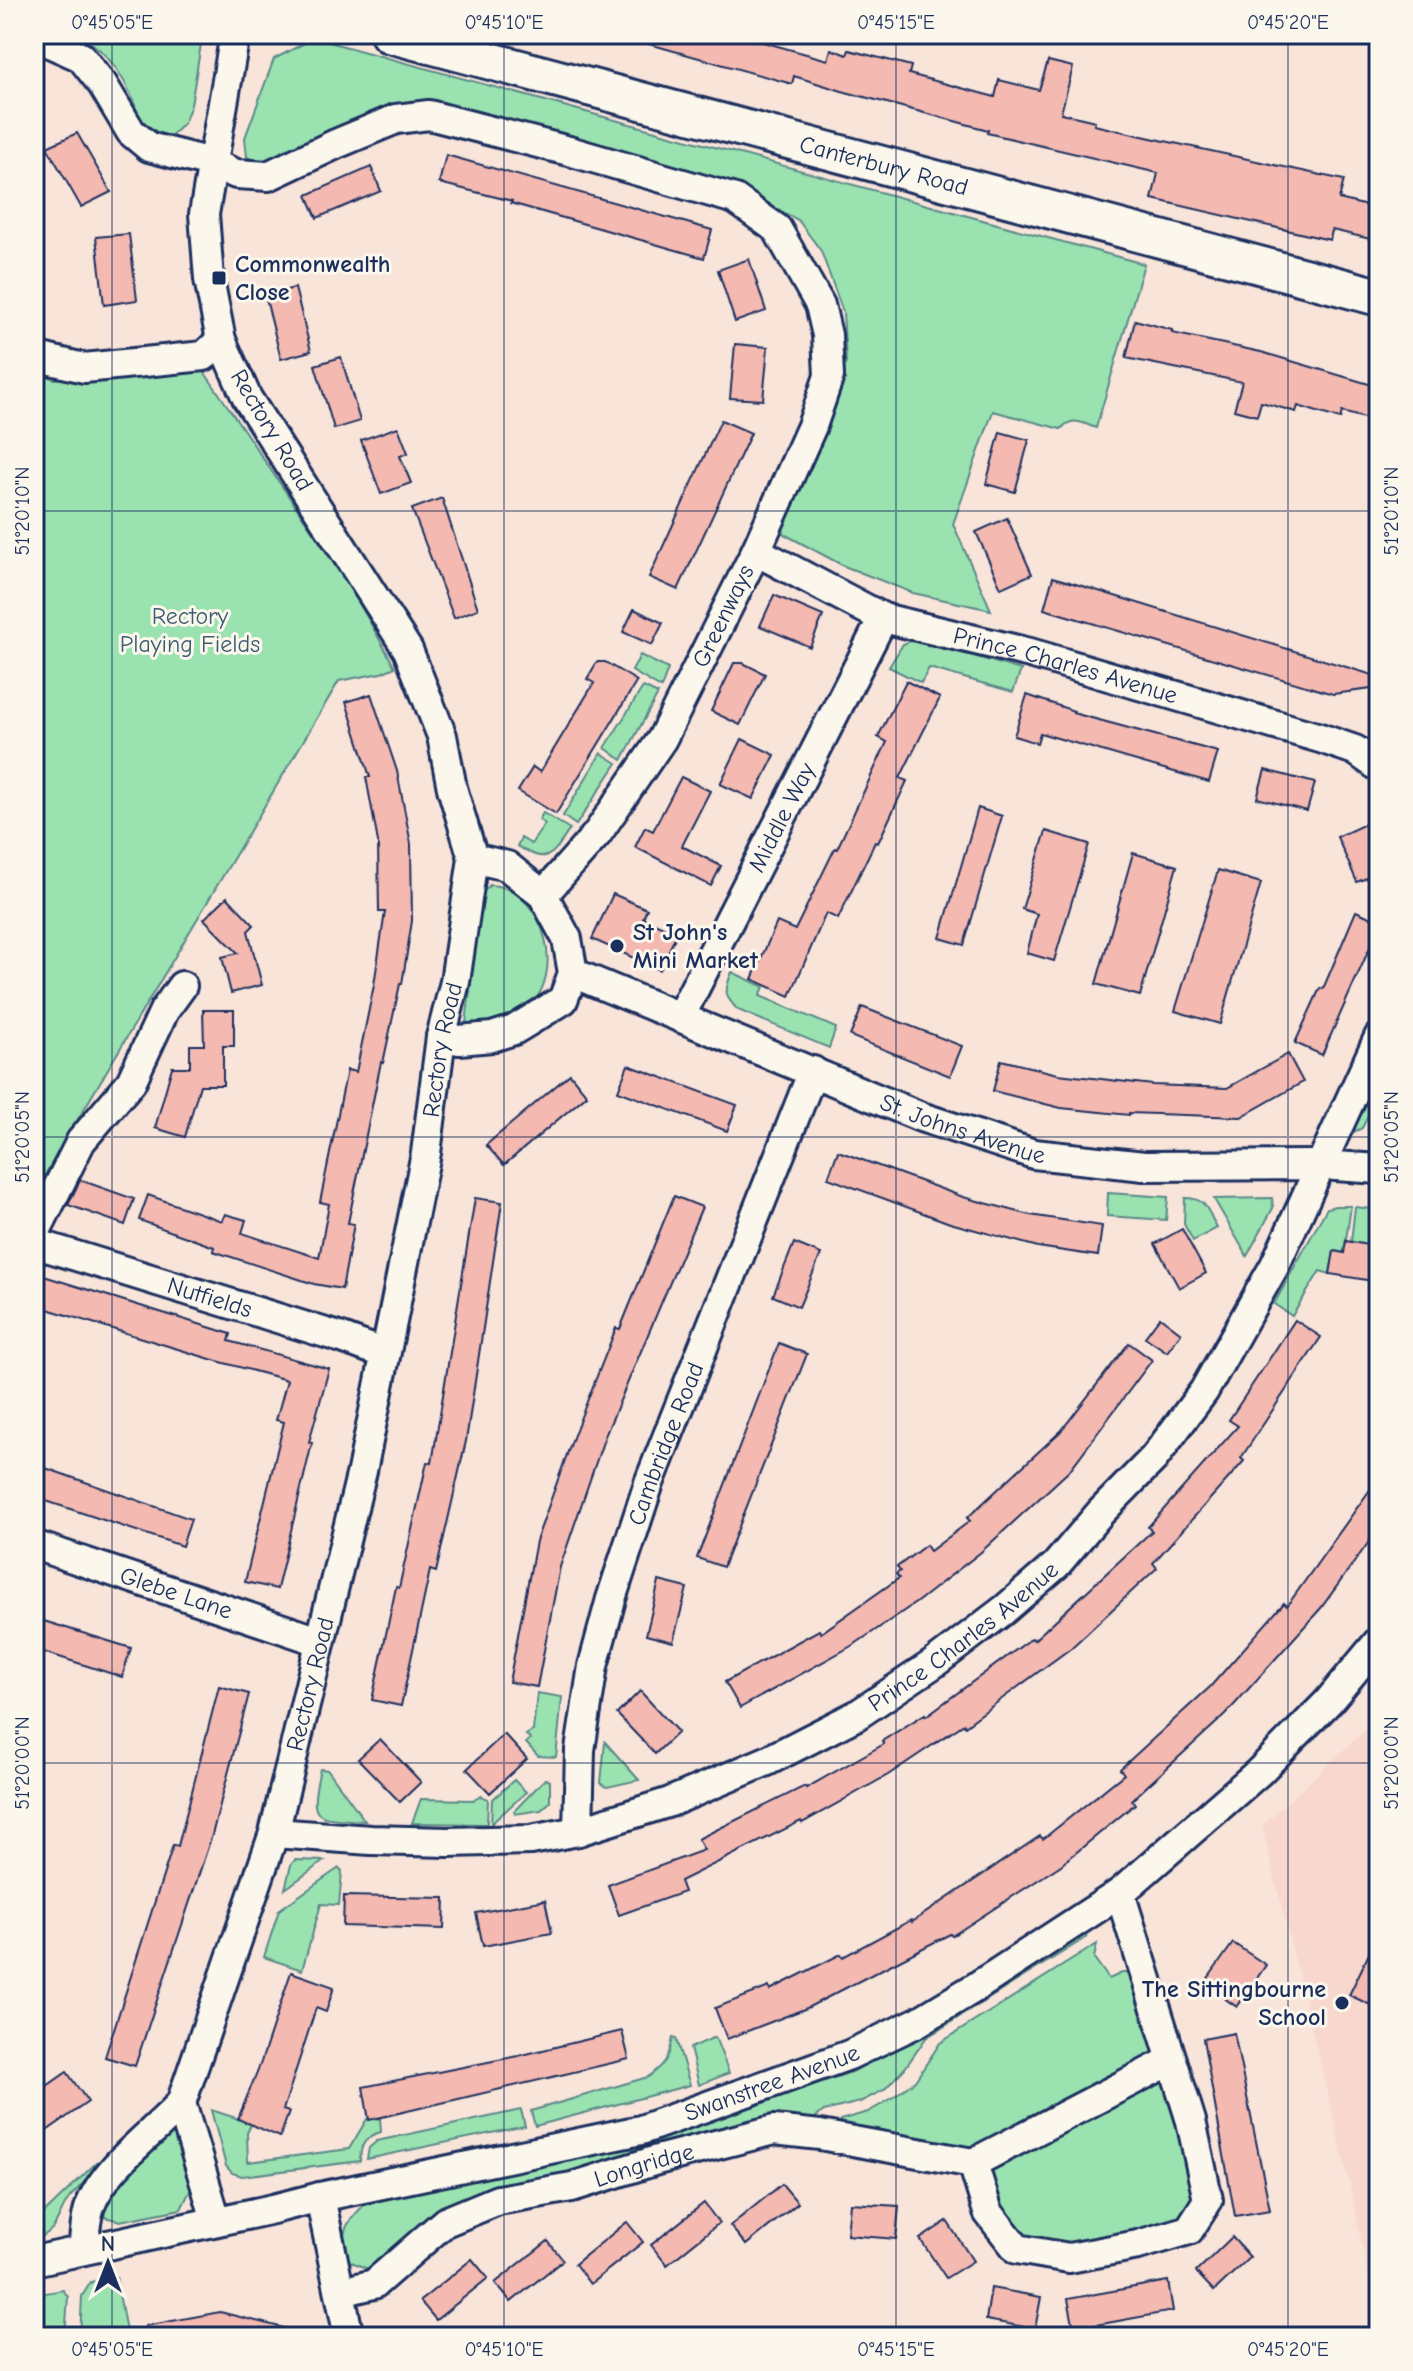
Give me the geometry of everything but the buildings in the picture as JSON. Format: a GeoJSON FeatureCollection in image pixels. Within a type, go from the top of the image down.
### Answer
{"type":"FeatureCollection","features":[{"type":"Feature","properties":{"kind":"main road","name":"Canterbury Road"},"geometry":{"type":"LineString","coordinates":[[389,34],[1379,297]]}},
{"type":"Feature","properties":{"kind":"street","name":"Rectory Road"},"geometry":{"type":"LineString","coordinates":[[83,2250],[89,2207],[103,2185],[128,2154],[163,2124],[181,2103],[274,1833],[362,1471],[426,1153],[441,1037],[455,982],[473,858],[452,788],[442,736],[408,650],[247,398],[221,340],[209,279],[204,214],[235,34]]}},
{"type":"Feature","properties":{"kind":"street"},"geometry":{"type":"LineString","coordinates":[[34,36],[81,57],[103,85],[131,132],[149,147],[211,163]]}},
{"type":"Feature","properties":{"kind":"street","name":"Greenways"},"geometry":{"type":"LineString","coordinates":[[211,163],[236,174],[268,176],[396,119],[429,115],[463,122],[735,199],[777,229],[820,305],[827,335],[829,376],[812,426],[756,551],[662,739],[597,834],[543,895]]}},
{"type":"Feature","properties":{"kind":"street"},"geometry":{"type":"LineString","coordinates":[[34,356],[84,368],[204,356],[221,340]]}},
{"type":"Feature","properties":{"kind":"street","name":"Prince Charles Avenue"},"geometry":{"type":"LineString","coordinates":[[756,551],[883,618],[1030,653],[1320,738],[1355,750],[1379,767]]}},
{"type":"Feature","properties":{"kind":"street","name":"Middle Way"},"geometry":{"type":"LineString","coordinates":[[680,1017],[883,618]]}},
{"type":"Feature","properties":{"kind":"street"},"geometry":{"type":"LineString","coordinates":[[441,1037],[459,1040],[492,1037],[514,1030],[563,1000],[573,973],[567,939],[543,895],[507,866],[473,858]]}},
{"type":"Feature","properties":{"kind":"street","name":"St. Johns Avenue"},"geometry":{"type":"LineString","coordinates":[[573,973],[921,1117],[1034,1154],[1144,1166],[1321,1165],[1379,1169]]}},
{"type":"Feature","properties":{"kind":"street"},"geometry":{"type":"LineString","coordinates":[[34,1235],[81,1141],[131,1082],[164,1011],[182,986]]}},
{"type":"Feature","properties":{"kind":"street","name":"Prince Charles Avenue"},"geometry":{"type":"LineString","coordinates":[[274,1833],[448,1842],[531,1840],[578,1831],[670,1802],[767,1761],[857,1715],[969,1637],[1056,1565],[1100,1513],[1154,1458],[1204,1391],[1275,1265],[1379,1037]]}},
{"type":"Feature","properties":{"kind":"street","name":"Cambridge Road"},"geometry":{"type":"LineString","coordinates":[[578,1831],[580,1750],[593,1666],[611,1599],[655,1468],[813,1071]]}},
{"type":"Feature","properties":{"kind":"street","name":"Nutfields"},"geometry":{"type":"LineString","coordinates":[[34,1243],[385,1354]]}},
{"type":"Feature","properties":{"kind":"street","name":"Glebe Lane"},"geometry":{"type":"LineString","coordinates":[[34,1545],[319,1641]]}},
{"type":"Feature","properties":{"kind":"street","name":"Swanstree Avenue"},"geometry":{"type":"LineString","coordinates":[[34,2261],[641,2130],[835,2061],[918,2022],[1120,1893],[1259,1772],[1328,1702],[1379,1641]]}},
{"type":"Feature","properties":{"kind":"street"},"geometry":{"type":"LineString","coordinates":[[1120,1893],[1191,2121],[1208,2200],[1189,2230],[1138,2245],[1069,2258],[1017,2249],[988,2212],[973,2163],[1172,2060]]}},
{"type":"Feature","properties":{"kind":"street"},"geometry":{"type":"LineString","coordinates":[[181,2103],[216,2220]]}},
{"type":"Feature","properties":{"kind":"street","name":"Longridge"},"geometry":{"type":"LineString","coordinates":[[341,2292],[374,2284],[445,2222],[498,2200],[572,2187],[657,2160],[774,2130],[820,2135],[973,2163]]}},
{"type":"Feature","properties":{"kind":"street"},"geometry":{"type":"LineString","coordinates":[[320,2197],[349,2337]]}},
{"type":"Feature","properties":{"kind":"shaded area","name":"The Sittingbourne School"},"geometry":{"type":"Polygon","coordinates":[[[1379,1717],[1379,2328],[1349,2181],[1262,1826],[1379,1717]]]}},
{"type":"Feature","properties":{"kind":"green space"},"geometry":{"type":"Polygon","coordinates":[[[76,34],[195,34],[202,38],[191,105],[184,123],[169,138],[140,123],[118,71],[99,50],[76,34]]]}},
{"type":"Feature","properties":{"kind":"green space"},"geometry":{"type":"Polygon","coordinates":[[[314,38],[1144,264],[1096,428],[1073,422],[1061,429],[993,411],[953,524],[991,610],[913,593],[844,566],[784,534],[781,512],[846,361],[843,312],[821,251],[798,220],[732,185],[435,108],[276,163],[260,163],[247,157],[245,138],[274,59],[314,38]]]}},
{"type":"Feature","properties":{"kind":"green space","name":"Rectory Playing Fields"},"geometry":{"type":"Polygon","coordinates":[[[34,370],[54,379],[203,370],[349,585],[395,667],[381,673],[339,681],[34,1193],[34,370]]]}},
{"type":"Feature","properties":{"kind":"green space"},"geometry":{"type":"Polygon","coordinates":[[[916,639],[1021,670],[1013,692],[929,668],[921,683],[889,667],[903,644],[916,639]]]}},
{"type":"Feature","properties":{"kind":"green space"},"geometry":{"type":"Polygon","coordinates":[[[640,655],[668,669],[661,688],[632,671],[640,655]]]}},
{"type":"Feature","properties":{"kind":"green space"},"geometry":{"type":"Polygon","coordinates":[[[643,687],[658,694],[622,760],[605,748],[643,687]]]}},
{"type":"Feature","properties":{"kind":"green space"},"geometry":{"type":"Polygon","coordinates":[[[601,753],[617,763],[576,825],[563,816],[601,753]]]}},
{"type":"Feature","properties":{"kind":"green space"},"geometry":{"type":"Polygon","coordinates":[[[543,813],[570,829],[553,852],[543,856],[517,846],[521,838],[531,844],[545,824],[539,820],[543,813]]]}},
{"type":"Feature","properties":{"kind":"green space"},"geometry":{"type":"Polygon","coordinates":[[[490,885],[510,890],[526,902],[538,920],[548,962],[544,982],[535,1001],[515,1016],[475,1025],[466,1023],[482,893],[490,885]]]}},
{"type":"Feature","properties":{"kind":"green space"},"geometry":{"type":"Polygon","coordinates":[[[732,972],[764,987],[760,996],[836,1028],[829,1048],[738,1010],[727,993],[732,972]]]}},
{"type":"Feature","properties":{"kind":"green space"},"geometry":{"type":"Polygon","coordinates":[[[1379,1070],[1379,1095],[1362,1128],[1354,1132],[1351,1128],[1379,1070]]]}},
{"type":"Feature","properties":{"kind":"green space"},"geometry":{"type":"Polygon","coordinates":[[[1108,1193],[1168,1197],[1166,1220],[1107,1216],[1108,1193]]]}},
{"type":"Feature","properties":{"kind":"green space"},"geometry":{"type":"Polygon","coordinates":[[[1185,1198],[1202,1203],[1217,1228],[1193,1241],[1184,1224],[1185,1198]]]}},
{"type":"Feature","properties":{"kind":"green space"},"geometry":{"type":"Polygon","coordinates":[[[1272,1198],[1273,1208],[1247,1256],[1214,1199],[1272,1198]]]}},
{"type":"Feature","properties":{"kind":"green space"},"geometry":{"type":"Polygon","coordinates":[[[1351,1206],[1344,1253],[1334,1251],[1330,1274],[1320,1271],[1292,1316],[1274,1304],[1327,1208],[1351,1206]]]}},
{"type":"Feature","properties":{"kind":"green space"},"geometry":{"type":"Polygon","coordinates":[[[1355,1207],[1379,1210],[1379,1247],[1351,1242],[1355,1207]]]}},
{"type":"Feature","properties":{"kind":"green space"},"geometry":{"type":"Polygon","coordinates":[[[537,1693],[562,1697],[556,1757],[538,1756],[526,1743],[530,1739],[526,1735],[533,1731],[537,1693]]]}},
{"type":"Feature","properties":{"kind":"green space"},"geometry":{"type":"Polygon","coordinates":[[[605,1742],[639,1780],[607,1787],[601,1783],[605,1742]]]}},
{"type":"Feature","properties":{"kind":"green space"},"geometry":{"type":"Polygon","coordinates":[[[320,1769],[328,1770],[365,1821],[335,1819],[319,1814],[315,1799],[320,1769]]]}},
{"type":"Feature","properties":{"kind":"green space"},"geometry":{"type":"Polygon","coordinates":[[[545,1779],[550,1781],[550,1802],[541,1810],[515,1814],[514,1811],[545,1779]]]}},
{"type":"Feature","properties":{"kind":"green space"},"geometry":{"type":"Polygon","coordinates":[[[514,1780],[526,1792],[491,1824],[492,1800],[514,1780]]]}},
{"type":"Feature","properties":{"kind":"green space"},"geometry":{"type":"Polygon","coordinates":[[[481,1796],[488,1799],[487,1824],[412,1823],[421,1799],[474,1800],[481,1796]]]}},
{"type":"Feature","properties":{"kind":"green space"},"geometry":{"type":"Polygon","coordinates":[[[295,1860],[324,1861],[285,1889],[291,1865],[295,1860]]]}},
{"type":"Feature","properties":{"kind":"green space"},"geometry":{"type":"Polygon","coordinates":[[[339,1868],[342,1871],[339,1905],[321,1904],[302,1970],[264,1957],[279,1910],[339,1868]]]}},
{"type":"Feature","properties":{"kind":"green space"},"geometry":{"type":"Polygon","coordinates":[[[1087,1937],[926,2038],[905,2068],[884,2090],[860,2102],[824,2111],[805,2126],[567,2174],[379,2265],[368,2269],[349,2261],[344,2243],[345,2230],[365,2204],[644,2143],[854,2071],[1087,1937]]]}},
{"type":"Feature","properties":{"kind":"green space"},"geometry":{"type":"Polygon","coordinates":[[[1097,1944],[1094,1958],[1109,1979],[1131,1973],[1208,2200],[1138,2245],[1017,2249],[976,2154],[838,2127],[840,2120],[868,2112],[915,2081],[940,2043],[1097,1944]]]}},
{"type":"Feature","properties":{"kind":"green space"},"geometry":{"type":"Polygon","coordinates":[[[715,2037],[729,2073],[699,2085],[690,2048],[715,2037]]]}},
{"type":"Feature","properties":{"kind":"green space"},"geometry":{"type":"Polygon","coordinates":[[[673,2038],[676,2039],[690,2085],[535,2126],[531,2111],[648,2077],[665,2060],[673,2038]]]}},
{"type":"Feature","properties":{"kind":"green space"},"geometry":{"type":"Polygon","coordinates":[[[211,2110],[252,2123],[247,2133],[248,2162],[349,2149],[367,2119],[380,2118],[381,2132],[364,2142],[360,2161],[242,2176],[232,2173],[226,2166],[211,2110]]]}},
{"type":"Feature","properties":{"kind":"green space"},"geometry":{"type":"Polygon","coordinates":[[[521,2110],[525,2126],[367,2159],[369,2148],[377,2141],[521,2110]]]}},
{"type":"Feature","properties":{"kind":"green space"},"geometry":{"type":"Polygon","coordinates":[[[171,2131],[179,2137],[192,2187],[181,2209],[120,2221],[105,2217],[100,2211],[99,2198],[171,2131]]]}},
{"type":"Feature","properties":{"kind":"green space"},"geometry":{"type":"Polygon","coordinates":[[[98,2161],[102,2164],[70,2197],[49,2232],[34,2239],[34,2223],[98,2161]]]}},
{"type":"Feature","properties":{"kind":"green space"},"geometry":{"type":"Polygon","coordinates":[[[116,2277],[127,2337],[80,2337],[82,2296],[91,2282],[116,2277]]]}},
{"type":"Feature","properties":{"kind":"green space"},"geometry":{"type":"Polygon","coordinates":[[[63,2290],[68,2297],[65,2337],[34,2337],[34,2295],[63,2290]]]}},
{"type":"Feature","properties":{"kind":"place","name":"Commonwealth Close"},"geometry":{"type":"Point","coordinates":[219,278]}},
{"type":"Feature","properties":{"kind":"place","name":"St John's Mini Market"},"geometry":{"type":"Point","coordinates":[617,946]}},
{"type":"Feature","properties":{"kind":"place","name":"The Sittingbourne School"},"geometry":{"type":"Point","coordinates":[1342,2003]}}]}
